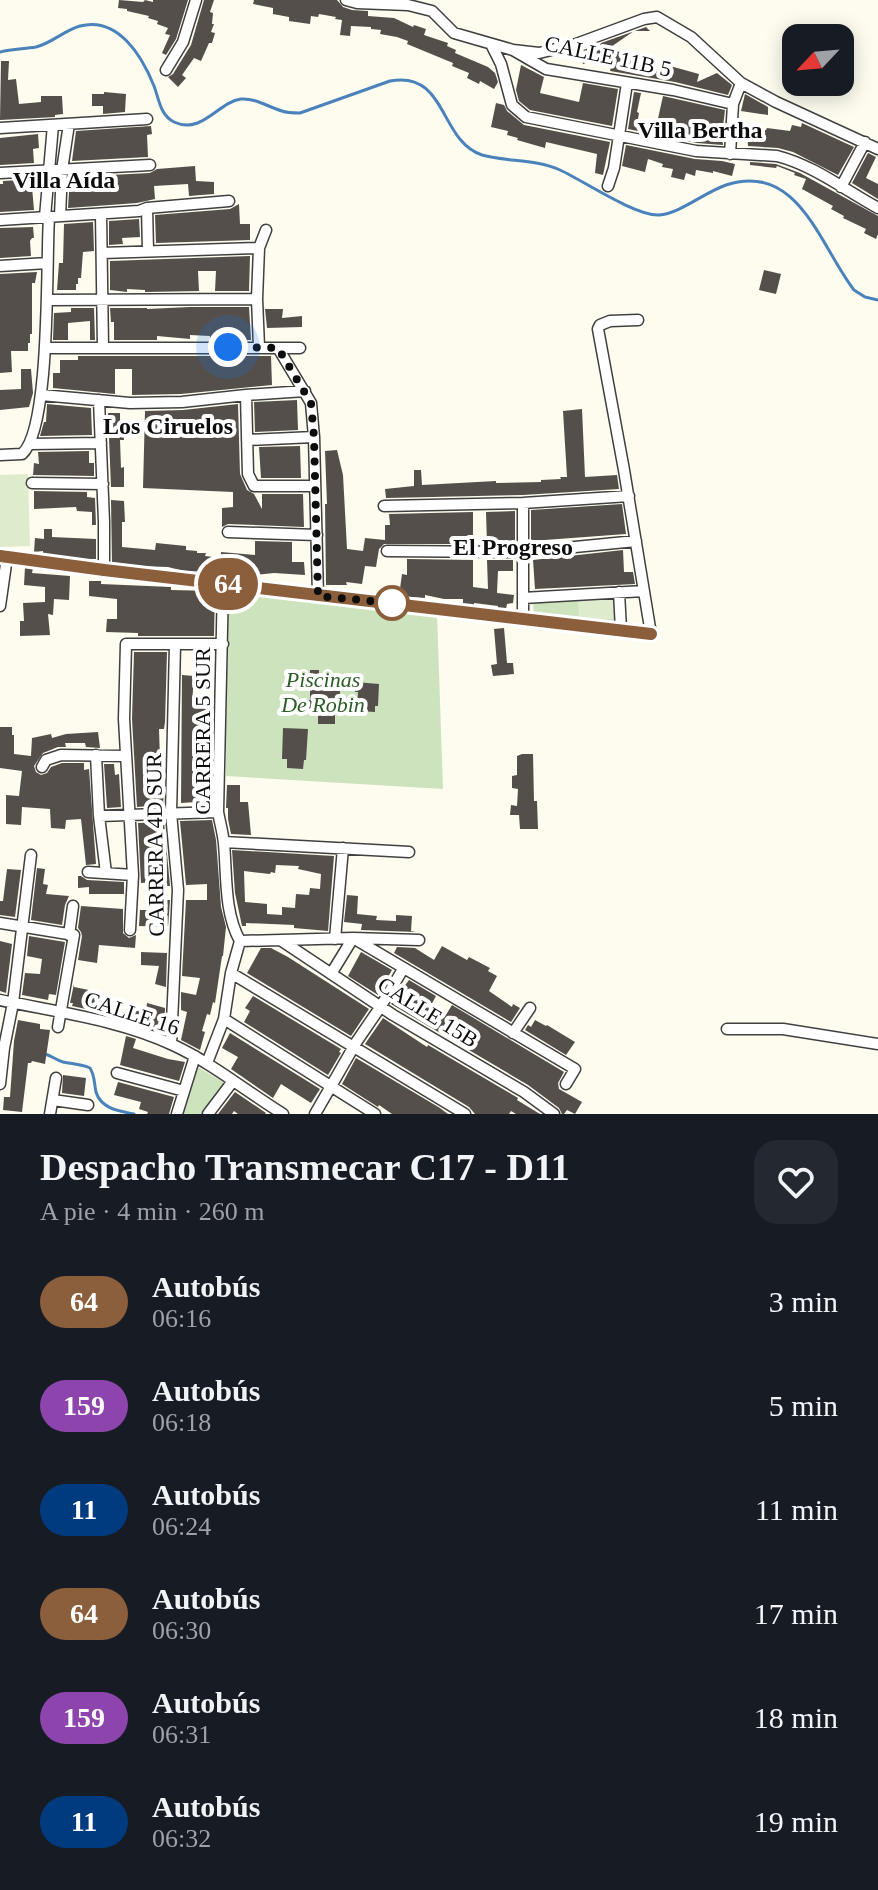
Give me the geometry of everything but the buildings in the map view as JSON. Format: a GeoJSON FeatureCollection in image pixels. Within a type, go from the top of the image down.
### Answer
{"type":"FeatureCollection","features":[{"type":"Feature","properties":{"kind":"street"},"geometry":{"type":"LineString","coordinates":[[166,70],[183,42],[196,0]]}},
{"type":"Feature","properties":{"kind":"street","name":"CALLE 11B 5"},"geometry":{"type":"LineString","coordinates":[[346,0],[408,5],[432,11],[454,33],[513,50],[546,69],[673,90],[733,104]]}},
{"type":"Feature","properties":{"kind":"street"},"geometry":{"type":"LineString","coordinates":[[513,50],[539,53],[576,44],[651,16],[657,17],[691,37],[741,83],[878,149]]}},
{"type":"Feature","properties":{"kind":"street"},"geometry":{"type":"LineString","coordinates":[[491,44],[501,64],[512,105],[518,112],[533,119],[696,151],[789,159],[878,208]]}},
{"type":"Feature","properties":{"kind":"street"},"geometry":{"type":"LineString","coordinates":[[608,186],[620,136],[627,83]]}},
{"type":"Feature","properties":{"kind":"street"},"geometry":{"type":"LineString","coordinates":[[730,154],[733,104],[741,83]]}},
{"type":"Feature","properties":{"kind":"street"},"geometry":{"type":"LineString","coordinates":[[0,128],[147,119]]}},
{"type":"Feature","properties":{"kind":"street"},"geometry":{"type":"LineString","coordinates":[[0,455],[22,454],[30,444],[41,395],[51,217],[69,124]]}},
{"type":"Feature","properties":{"kind":"street"},"geometry":{"type":"LineString","coordinates":[[51,217],[48,171],[53,125]]}},
{"type":"Feature","properties":{"kind":"street"},"geometry":{"type":"LineString","coordinates":[[841,187],[865,142]]}},
{"type":"Feature","properties":{"kind":"street"},"geometry":{"type":"LineString","coordinates":[[0,173],[150,165]]}},
{"type":"Feature","properties":{"kind":"street"},"geometry":{"type":"LineString","coordinates":[[0,220],[139,211],[229,201]]}},
{"type":"Feature","properties":{"kind":"street"},"geometry":{"type":"LineString","coordinates":[[147,208],[148,251]]}},
{"type":"Feature","properties":{"kind":"street"},"geometry":{"type":"LineString","coordinates":[[101,214],[103,348]]}},
{"type":"Feature","properties":{"kind":"street"},"geometry":{"type":"LineString","coordinates":[[259,347],[259,248],[266,230]]}},
{"type":"Feature","properties":{"kind":"street"},"geometry":{"type":"LineString","coordinates":[[102,253],[259,248]]}},
{"type":"Feature","properties":{"kind":"street"},"geometry":{"type":"LineString","coordinates":[[0,266],[47,263]]}},
{"type":"Feature","properties":{"kind":"street"},"geometry":{"type":"LineString","coordinates":[[47,300],[257,299]]}},
{"type":"Feature","properties":{"kind":"street"},"geometry":{"type":"LineString","coordinates":[[0,606],[4,556],[651,634],[598,329],[610,321],[638,320]]}},
{"type":"Feature","properties":{"kind":"street"},"geometry":{"type":"LineString","coordinates":[[45,348],[300,348]]}},
{"type":"Feature","properties":{"kind":"street"},"geometry":{"type":"LineString","coordinates":[[278,348],[311,403],[318,596]]}},
{"type":"Feature","properties":{"kind":"street"},"geometry":{"type":"LineString","coordinates":[[41,395],[130,403],[182,402],[305,391]]}},
{"type":"Feature","properties":{"kind":"street"},"geometry":{"type":"LineString","coordinates":[[246,395],[248,474],[254,486],[315,486]]}},
{"type":"Feature","properties":{"kind":"street"},"geometry":{"type":"LineString","coordinates":[[99,400],[104,570]]}},
{"type":"Feature","properties":{"kind":"street"},"geometry":{"type":"LineString","coordinates":[[247,440],[314,437]]}},
{"type":"Feature","properties":{"kind":"street"},"geometry":{"type":"LineString","coordinates":[[30,444],[101,443]]}},
{"type":"Feature","properties":{"kind":"street"},"geometry":{"type":"LineString","coordinates":[[32,483],[103,484]]}},
{"type":"Feature","properties":{"kind":"street"},"geometry":{"type":"LineString","coordinates":[[384,506],[523,503],[629,496]]}},
{"type":"Feature","properties":{"kind":"street"},"geometry":{"type":"LineString","coordinates":[[523,503],[523,618]]}},
{"type":"Feature","properties":{"kind":"street"},"geometry":{"type":"LineString","coordinates":[[228,532],[317,535]]}},
{"type":"Feature","properties":{"kind":"street"},"geometry":{"type":"LineString","coordinates":[[387,551],[524,552],[636,541]]}},
{"type":"Feature","properties":{"kind":"street","name":"CARRERA 5 SUR"},"geometry":{"type":"LineString","coordinates":[[223,583],[218,812],[224,842],[226,889],[235,932],[240,941]]}},
{"type":"Feature","properties":{"kind":"street"},"geometry":{"type":"LineString","coordinates":[[523,598],[644,591]]}},
{"type":"Feature","properties":{"kind":"street"},"geometry":{"type":"LineString","coordinates":[[619,592],[621,630]]}},
{"type":"Feature","properties":{"kind":"street"},"geometry":{"type":"LineString","coordinates":[[130,930],[133,875],[124,719],[126,644],[223,644]]}},
{"type":"Feature","properties":{"kind":"street","name":"CARRERA 4D SUR"},"geometry":{"type":"LineString","coordinates":[[171,1044],[178,890],[171,813],[175,645]]}},
{"type":"Feature","properties":{"kind":"street"},"geometry":{"type":"LineString","coordinates":[[44,763],[61,755],[126,756]]}},
{"type":"Feature","properties":{"kind":"street"},"geometry":{"type":"LineString","coordinates":[[96,755],[106,873]]}},
{"type":"Feature","properties":{"kind":"street"},"geometry":{"type":"LineString","coordinates":[[99,816],[218,812]]}},
{"type":"Feature","properties":{"kind":"street"},"geometry":{"type":"LineString","coordinates":[[224,842],[409,852]]}},
{"type":"Feature","properties":{"kind":"street"},"geometry":{"type":"LineString","coordinates":[[335,939],[343,848]]}},
{"type":"Feature","properties":{"kind":"street"},"geometry":{"type":"LineString","coordinates":[[0,1084],[31,855]]}},
{"type":"Feature","properties":{"kind":"street"},"geometry":{"type":"LineString","coordinates":[[88,872],[133,875]]}},
{"type":"Feature","properties":{"kind":"street"},"geometry":{"type":"LineString","coordinates":[[58,1027],[73,906]]}},
{"type":"Feature","properties":{"kind":"street"},"geometry":{"type":"LineString","coordinates":[[0,923],[71,935]]}},
{"type":"Feature","properties":{"kind":"street"},"geometry":{"type":"LineString","coordinates":[[353,938],[575,1069],[566,1084]]}},
{"type":"Feature","properties":{"kind":"street"},"geometry":{"type":"LineString","coordinates":[[331,974],[353,938]]}},
{"type":"Feature","properties":{"kind":"street"},"geometry":{"type":"LineString","coordinates":[[207,1063],[224,1019],[240,941],[419,940]]}},
{"type":"Feature","properties":{"kind":"street","name":"CALLE 15B"},"geometry":{"type":"LineString","coordinates":[[282,941],[381,1006],[524,1092],[554,1114]]}},
{"type":"Feature","properties":{"kind":"street"},"geometry":{"type":"LineString","coordinates":[[315,1114],[403,969]]}},
{"type":"Feature","properties":{"kind":"street"},"geometry":{"type":"LineString","coordinates":[[231,973],[465,1114]]}},
{"type":"Feature","properties":{"kind":"street","name":"CALLE 16"},"geometry":{"type":"LineString","coordinates":[[0,1000],[61,1011],[142,1032],[207,1063],[275,1112]]}},
{"type":"Feature","properties":{"kind":"street"},"geometry":{"type":"LineString","coordinates":[[513,1033],[530,1008]]}},
{"type":"Feature","properties":{"kind":"street"},"geometry":{"type":"LineString","coordinates":[[224,1019],[375,1114]]}},
{"type":"Feature","properties":{"kind":"street"},"geometry":{"type":"LineString","coordinates":[[727,1029],[783,1029],[878,1044]]}},
{"type":"Feature","properties":{"kind":"street"},"geometry":{"type":"LineString","coordinates":[[177,1114],[195,1056]]}},
{"type":"Feature","properties":{"kind":"street"},"geometry":{"type":"LineString","coordinates":[[117,1073],[184,1091]]}},
{"type":"Feature","properties":{"kind":"street"},"geometry":{"type":"LineString","coordinates":[[50,1114],[56,1078]]}},
{"type":"Feature","properties":{"kind":"street"},"geometry":{"type":"LineString","coordinates":[[208,1114],[233,1081]]}},
{"type":"Feature","properties":{"kind":"street"},"geometry":{"type":"LineString","coordinates":[[53,1100],[88,1105]]}},
{"type":"Feature","properties":{"kind":"green space"},"geometry":{"type":"Polygon","coordinates":[[[28,474],[30,546],[0,547],[0,475],[28,474]]]}},
{"type":"Feature","properties":{"kind":"green space","name":"Piscinas De Robin"},"geometry":{"type":"Polygon","coordinates":[[[225,590],[437,614],[443,789],[226,776],[225,590]]]}},
{"type":"Feature","properties":{"kind":"green space"},"geometry":{"type":"Polygon","coordinates":[[[618,594],[619,626],[534,614],[533,602],[618,594]]]}},
{"type":"Feature","properties":{"kind":"green space"},"geometry":{"type":"Polygon","coordinates":[[[615,597],[615,619],[579,620],[578,598],[615,597]]]}},
{"type":"Feature","properties":{"kind":"green space"},"geometry":{"type":"Polygon","coordinates":[[[198,1067],[228,1085],[205,1114],[182,1114],[198,1067]]]}},
{"type":"Feature","properties":{"kind":"waterway"},"geometry":{"type":"LineString","coordinates":[[0,52],[36,47],[80,26],[94,24],[106,27],[127,41],[135,51],[149,74],[166,115],[184,125],[201,121],[241,99],[257,101],[284,112],[300,113],[390,81],[409,80],[433,96],[458,136],[468,147],[482,155],[551,166],[623,204],[649,214],[675,211],[726,185],[751,181],[772,185],[789,196],[804,212],[854,290],[878,300]]}},
{"type":"Feature","properties":{"kind":"waterway"},"geometry":{"type":"LineString","coordinates":[[45,1054],[90,1068],[98,1098],[112,1108],[134,1114]]}},
{"type":"Feature","properties":{"kind":"bus line","name":"64"},"geometry":{"type":"LineString","coordinates":[[0,556],[651,634]]}},
{"type":"Feature","properties":{"kind":"district","name":"Villa Bertha"},"geometry":{"type":"Point","coordinates":[700,130]}},
{"type":"Feature","properties":{"kind":"district","name":"Villa Aída"},"geometry":{"type":"Point","coordinates":[64,180]}},
{"type":"Feature","properties":{"kind":"district","name":"Los Ciruelos"},"geometry":{"type":"Point","coordinates":[168,426]}},
{"type":"Feature","properties":{"kind":"district","name":"El Progreso"},"geometry":{"type":"Point","coordinates":[513,547]}},
{"type":"Feature","properties":{"kind":"route"},"geometry":{"type":"LineString","coordinates":[[228,347],[278,348],[311,403],[318,596],[392,603]]}}]}
